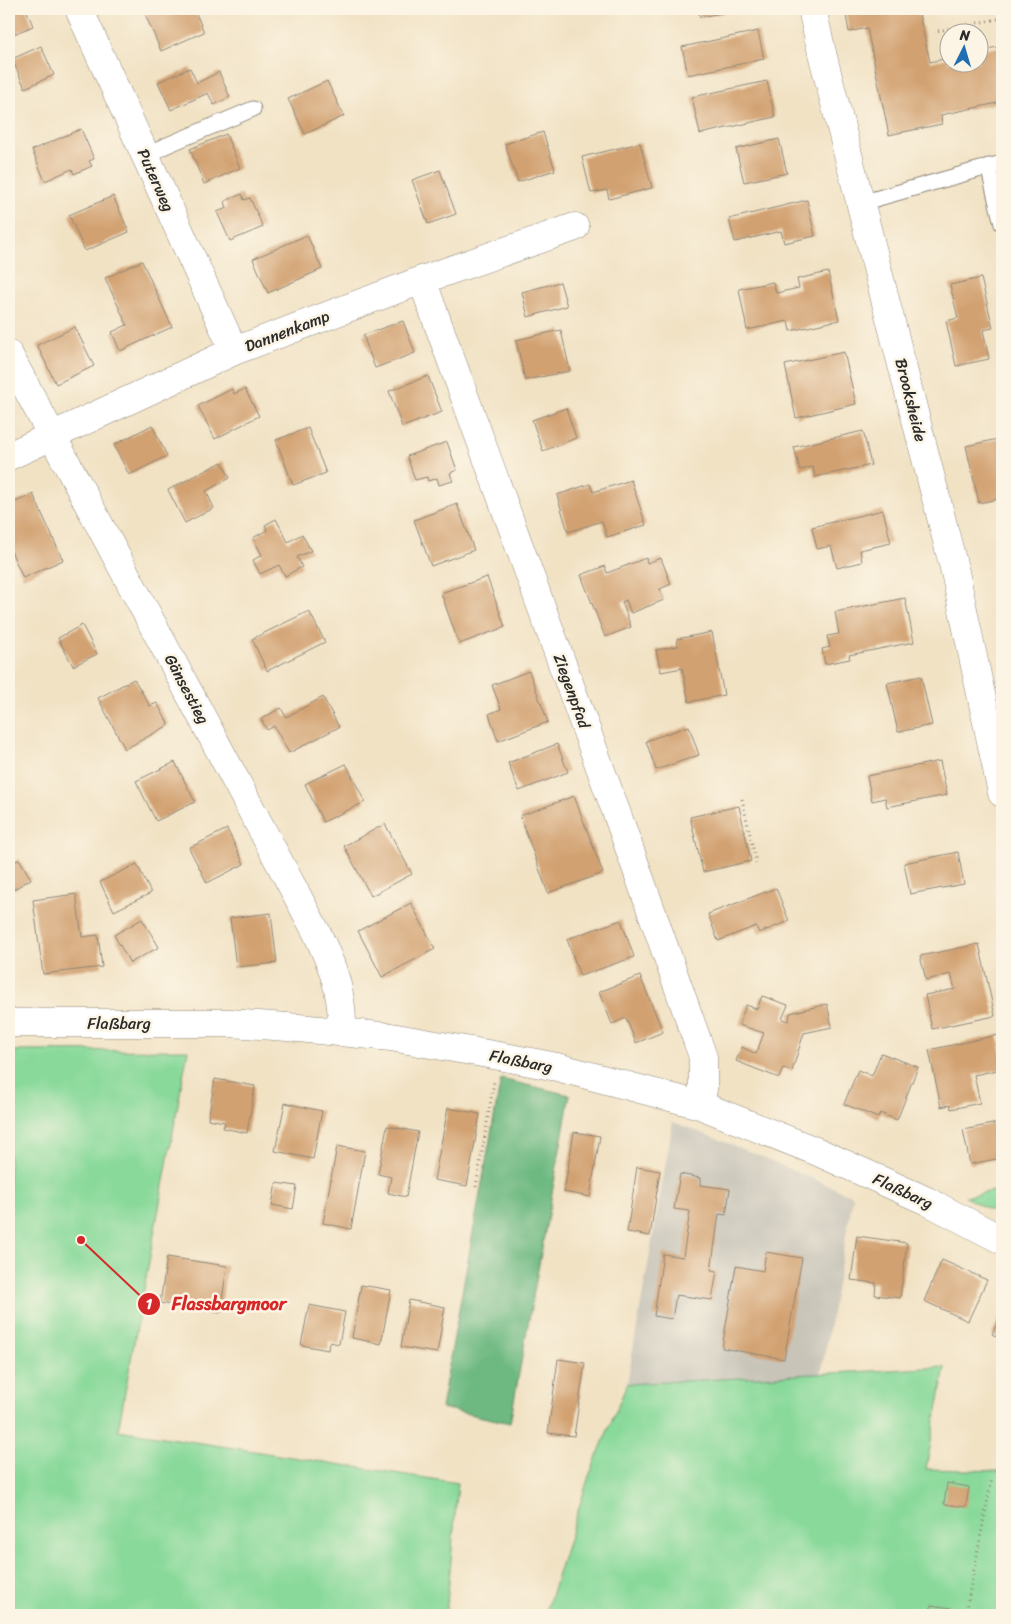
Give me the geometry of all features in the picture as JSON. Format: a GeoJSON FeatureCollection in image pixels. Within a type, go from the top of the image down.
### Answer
{"type":"FeatureCollection","features":[{"type":"Feature","properties":{"kind":"street","name":"Puterweg"},"geometry":{"type":"LineString","coordinates":[[79,9],[234,351]]}},
{"type":"Feature","properties":{"kind":"street","name":"Brooksheide"},"geometry":{"type":"LineString","coordinates":[[812,9],[955,572],[1002,794]]}},
{"type":"Feature","properties":{"kind":"street","name":"Dannenkamp"},"geometry":{"type":"LineString","coordinates":[[9,456],[52,434],[234,351],[422,280],[574,227]]}},
{"type":"Feature","properties":{"kind":"street","name":"Ziegenpfad"},"geometry":{"type":"LineString","coordinates":[[422,280],[622,825],[703,1057],[703,1089],[700,1106]]}},
{"type":"Feature","properties":{"kind":"street","name":"Gänsestieg"},"geometry":{"type":"LineString","coordinates":[[9,355],[316,933],[332,966],[340,991],[342,1031]]}},
{"type":"Feature","properties":{"kind":"street","name":"Flaßbarg"},"geometry":{"type":"LineString","coordinates":[[9,1023],[230,1023],[342,1031],[401,1039],[547,1066],[700,1106],[818,1152],[927,1201],[1002,1240]]}},
{"type":"Feature","properties":{"kind":"lane"},"geometry":{"type":"LineString","coordinates":[[146,157],[166,146],[253,110]]}},
{"type":"Feature","properties":{"kind":"lane"},"geometry":{"type":"LineString","coordinates":[[861,203],[995,164],[1002,224]]}},
{"type":"Feature","properties":{"kind":"path"},"geometry":{"type":"LineString","coordinates":[[982,22],[1002,18]]}},
{"type":"Feature","properties":{"kind":"path"},"geometry":{"type":"LineString","coordinates":[[742,799],[757,866]]}},
{"type":"Feature","properties":{"kind":"path"},"geometry":{"type":"LineString","coordinates":[[476,1187],[494,1084]]}},
{"type":"Feature","properties":{"kind":"path"},"geometry":{"type":"LineString","coordinates":[[965,1615],[992,1478]]}},
{"type":"Feature","properties":{"kind":"shaded area"},"geometry":{"type":"Polygon","coordinates":[[[673,1122],[750,1152],[853,1196],[821,1374],[627,1384],[673,1122]]]}},
{"type":"Feature","properties":{"kind":"green space"},"geometry":{"type":"Polygon","coordinates":[[[188,1050],[118,1430],[458,1483],[446,1615],[9,1615],[9,1051],[188,1050]]]}},
{"type":"Feature","properties":{"kind":"green space"},"geometry":{"type":"Polygon","coordinates":[[[501,1079],[570,1095],[510,1423],[441,1408],[501,1079]]]}},
{"type":"Feature","properties":{"kind":"green space"},"geometry":{"type":"Polygon","coordinates":[[[1002,1189],[1002,1217],[965,1197],[1002,1189]]]}},
{"type":"Feature","properties":{"kind":"green space"},"geometry":{"type":"Polygon","coordinates":[[[945,1367],[926,1469],[1002,1471],[1002,1615],[545,1615],[589,1476],[627,1384],[945,1367]]]}},
{"type":"Feature","properties":{"kind":"building"},"geometry":{"type":"Polygon","coordinates":[[[9,9],[26,9],[33,26],[9,36],[9,9]]]}},
{"type":"Feature","properties":{"kind":"building"},"geometry":{"type":"Polygon","coordinates":[[[157,9],[194,9],[204,32],[161,51],[145,14],[157,9]]]}},
{"type":"Feature","properties":{"kind":"building"},"geometry":{"type":"Polygon","coordinates":[[[698,9],[738,9],[738,10],[700,17],[698,9]]]}},
{"type":"Feature","properties":{"kind":"building"},"geometry":{"type":"Polygon","coordinates":[[[845,9],[918,9],[930,62],[938,60],[938,72],[988,72],[988,49],[1002,46],[1002,102],[941,115],[942,124],[889,135],[867,28],[849,32],[845,9]]]}},
{"type":"Feature","properties":{"kind":"building"},"geometry":{"type":"Polygon","coordinates":[[[758,31],[764,59],[688,75],[682,47],[758,31]]]}},
{"type":"Feature","properties":{"kind":"building"},"geometry":{"type":"Polygon","coordinates":[[[41,46],[54,75],[25,88],[12,59],[41,46]]]}},
{"type":"Feature","properties":{"kind":"building"},"geometry":{"type":"Polygon","coordinates":[[[190,68],[197,83],[219,72],[230,97],[214,105],[208,93],[171,110],[158,82],[190,68]]]}},
{"type":"Feature","properties":{"kind":"building"},"geometry":{"type":"Polygon","coordinates":[[[327,81],[344,116],[305,134],[288,99],[327,81]]]}},
{"type":"Feature","properties":{"kind":"building"},"geometry":{"type":"Polygon","coordinates":[[[767,81],[775,117],[700,134],[692,97],[767,81]]]}},
{"type":"Feature","properties":{"kind":"building"},"geometry":{"type":"Polygon","coordinates":[[[81,129],[94,159],[89,161],[92,166],[74,174],[72,169],[45,181],[32,150],[81,129]]]}},
{"type":"Feature","properties":{"kind":"building"},"geometry":{"type":"Polygon","coordinates":[[[543,132],[555,170],[518,182],[505,144],[543,132]]]}},
{"type":"Feature","properties":{"kind":"building"},"geometry":{"type":"Polygon","coordinates":[[[226,134],[240,168],[204,184],[190,149],[226,134]]]}},
{"type":"Feature","properties":{"kind":"building"},"geometry":{"type":"Polygon","coordinates":[[[779,139],[787,173],[744,182],[736,149],[779,139]]]}},
{"type":"Feature","properties":{"kind":"building"},"geometry":{"type":"Polygon","coordinates":[[[640,143],[652,188],[609,199],[607,190],[591,193],[582,157],[640,143]]]}},
{"type":"Feature","properties":{"kind":"building"},"geometry":{"type":"Polygon","coordinates":[[[440,170],[456,214],[428,224],[412,180],[440,170]]]}},
{"type":"Feature","properties":{"kind":"building"},"geometry":{"type":"Polygon","coordinates":[[[242,194],[244,200],[250,198],[263,227],[230,241],[217,212],[227,208],[225,201],[242,194]]]}},
{"type":"Feature","properties":{"kind":"building"},"geometry":{"type":"Polygon","coordinates":[[[113,196],[129,232],[85,251],[69,215],[113,196]]]}},
{"type":"Feature","properties":{"kind":"building"},"geometry":{"type":"Polygon","coordinates":[[[807,200],[815,236],[784,243],[781,231],[735,242],[729,219],[807,200]]]}},
{"type":"Feature","properties":{"kind":"building"},"geometry":{"type":"Polygon","coordinates":[[[307,235],[322,269],[268,293],[253,259],[307,235]]]}},
{"type":"Feature","properties":{"kind":"building"},"geometry":{"type":"Polygon","coordinates":[[[142,261],[172,327],[120,351],[112,332],[127,325],[105,278],[142,261]]]}},
{"type":"Feature","properties":{"kind":"building"},"geometry":{"type":"Polygon","coordinates":[[[828,272],[839,320],[790,331],[788,321],[747,330],[739,289],[773,282],[776,293],[799,288],[797,279],[828,272]]]}},
{"type":"Feature","properties":{"kind":"building"},"geometry":{"type":"Polygon","coordinates":[[[981,278],[993,328],[983,330],[989,359],[956,366],[946,321],[958,318],[950,285],[981,278]]]}},
{"type":"Feature","properties":{"kind":"building"},"geometry":{"type":"Polygon","coordinates":[[[560,282],[567,306],[528,317],[522,292],[560,282]]]}},
{"type":"Feature","properties":{"kind":"building"},"geometry":{"type":"Polygon","coordinates":[[[403,321],[415,353],[375,368],[363,335],[403,321]]]}},
{"type":"Feature","properties":{"kind":"building"},"geometry":{"type":"Polygon","coordinates":[[[75,327],[94,366],[56,384],[37,345],[75,327]]]}},
{"type":"Feature","properties":{"kind":"building"},"geometry":{"type":"Polygon","coordinates":[[[561,330],[570,371],[525,380],[516,340],[561,330]]]}},
{"type":"Feature","properties":{"kind":"building"},"geometry":{"type":"Polygon","coordinates":[[[844,352],[856,404],[796,418],[785,365],[844,352]]]}},
{"type":"Feature","properties":{"kind":"building"},"geometry":{"type":"Polygon","coordinates":[[[428,376],[442,412],[402,427],[389,391],[428,376]]]}},
{"type":"Feature","properties":{"kind":"building"},"geometry":{"type":"Polygon","coordinates":[[[232,389],[234,394],[245,389],[259,416],[215,439],[198,406],[232,389]]]}},
{"type":"Feature","properties":{"kind":"building"},"geometry":{"type":"Polygon","coordinates":[[[566,408],[576,438],[543,451],[532,420],[566,408]]]}},
{"type":"Feature","properties":{"kind":"building"},"geometry":{"type":"Polygon","coordinates":[[[152,425],[167,456],[129,475],[114,445],[152,425]]]}},
{"type":"Feature","properties":{"kind":"building"},"geometry":{"type":"Polygon","coordinates":[[[308,428],[326,473],[293,485],[276,440],[308,428]]]}},
{"type":"Feature","properties":{"kind":"building"},"geometry":{"type":"Polygon","coordinates":[[[863,431],[871,465],[815,477],[813,467],[800,470],[794,447],[863,431]]]}},
{"type":"Feature","properties":{"kind":"building"},"geometry":{"type":"Polygon","coordinates":[[[1002,438],[1002,498],[979,503],[966,446],[1002,438]]]}},
{"type":"Feature","properties":{"kind":"building"},"geometry":{"type":"Polygon","coordinates":[[[447,442],[457,470],[450,473],[453,481],[439,485],[437,478],[428,481],[427,477],[415,480],[407,456],[447,442]]]}},
{"type":"Feature","properties":{"kind":"building"},"geometry":{"type":"Polygon","coordinates":[[[222,462],[230,478],[206,491],[214,508],[185,523],[168,490],[222,462]]]}},
{"type":"Feature","properties":{"kind":"building"},"geometry":{"type":"Polygon","coordinates":[[[631,480],[646,525],[607,537],[602,521],[568,532],[557,495],[590,484],[593,492],[631,480]]]}},
{"type":"Feature","properties":{"kind":"building"},"geometry":{"type":"Polygon","coordinates":[[[33,494],[63,560],[23,578],[11,551],[9,552],[9,505],[33,494]]]}},
{"type":"Feature","properties":{"kind":"building"},"geometry":{"type":"Polygon","coordinates":[[[457,504],[474,550],[431,566],[414,520],[457,504]]]}},
{"type":"Feature","properties":{"kind":"building"},"geometry":{"type":"Polygon","coordinates":[[[883,510],[891,543],[860,550],[862,562],[837,568],[831,546],[817,549],[812,527],[883,510]]]}},
{"type":"Feature","properties":{"kind":"building"},"geometry":{"type":"Polygon","coordinates":[[[276,519],[288,542],[302,534],[311,551],[297,557],[302,567],[285,576],[279,565],[260,574],[253,560],[262,555],[253,538],[267,530],[265,525],[276,519]]]}},
{"type":"Feature","properties":{"kind":"building"},"geometry":{"type":"Polygon","coordinates":[[[646,558],[647,563],[661,558],[671,584],[660,589],[664,600],[631,613],[626,600],[622,602],[631,627],[605,637],[581,575],[605,566],[607,573],[646,558]]]}},
{"type":"Feature","properties":{"kind":"building"},"geometry":{"type":"Polygon","coordinates":[[[487,577],[505,627],[459,644],[441,593],[487,577]]]}},
{"type":"Feature","properties":{"kind":"building"},"geometry":{"type":"Polygon","coordinates":[[[905,598],[914,642],[849,655],[850,659],[825,664],[822,649],[830,647],[827,636],[839,634],[835,612],[905,598]]]}},
{"type":"Feature","properties":{"kind":"building"},"geometry":{"type":"Polygon","coordinates":[[[309,611],[325,642],[267,671],[252,639],[309,611]]]}},
{"type":"Feature","properties":{"kind":"building"},"geometry":{"type":"Polygon","coordinates":[[[82,625],[97,654],[73,666],[58,638],[82,625]]]}},
{"type":"Feature","properties":{"kind":"building"},"geometry":{"type":"Polygon","coordinates":[[[712,632],[724,695],[689,702],[682,668],[661,672],[656,650],[678,646],[677,639],[712,632]]]}},
{"type":"Feature","properties":{"kind":"building"},"geometry":{"type":"Polygon","coordinates":[[[529,671],[548,722],[498,741],[489,714],[501,709],[492,685],[529,671]]]}},
{"type":"Feature","properties":{"kind":"building"},"geometry":{"type":"Polygon","coordinates":[[[921,676],[932,725],[898,732],[887,683],[921,676]]]}},
{"type":"Feature","properties":{"kind":"building"},"geometry":{"type":"Polygon","coordinates":[[[134,679],[150,706],[157,703],[169,725],[125,749],[98,698],[134,679]]]}},
{"type":"Feature","properties":{"kind":"building"},"geometry":{"type":"Polygon","coordinates":[[[323,697],[339,727],[289,753],[274,726],[267,730],[261,719],[281,708],[286,717],[323,697]]]}},
{"type":"Feature","properties":{"kind":"building"},"geometry":{"type":"Polygon","coordinates":[[[689,726],[699,755],[656,770],[646,741],[689,726]]]}},
{"type":"Feature","properties":{"kind":"building"},"geometry":{"type":"Polygon","coordinates":[[[557,744],[568,772],[519,791],[508,763],[557,744]]]}},
{"type":"Feature","properties":{"kind":"building"},"geometry":{"type":"Polygon","coordinates":[[[940,761],[947,795],[887,807],[885,798],[872,801],[867,776],[940,761]]]}},
{"type":"Feature","properties":{"kind":"building"},"geometry":{"type":"Polygon","coordinates":[[[175,762],[195,802],[156,821],[136,781],[175,762]]]}},
{"type":"Feature","properties":{"kind":"building"},"geometry":{"type":"Polygon","coordinates":[[[346,764],[365,802],[323,822],[305,784],[346,764]]]}},
{"type":"Feature","properties":{"kind":"building"},"geometry":{"type":"Polygon","coordinates":[[[574,796],[603,873],[548,893],[520,816],[574,796]]]}},
{"type":"Feature","properties":{"kind":"building"},"geometry":{"type":"Polygon","coordinates":[[[739,806],[751,861],[703,872],[690,817],[739,806]]]}},
{"type":"Feature","properties":{"kind":"building"},"geometry":{"type":"Polygon","coordinates":[[[385,824],[412,874],[371,896],[344,846],[385,824]]]}},
{"type":"Feature","properties":{"kind":"building"},"geometry":{"type":"Polygon","coordinates":[[[227,829],[244,864],[207,883],[189,848],[227,829]]]}},
{"type":"Feature","properties":{"kind":"building"},"geometry":{"type":"Polygon","coordinates":[[[958,852],[964,884],[910,894],[904,863],[958,852]]]}},
{"type":"Feature","properties":{"kind":"building"},"geometry":{"type":"Polygon","coordinates":[[[19,859],[31,879],[9,892],[9,865],[19,859]]]}},
{"type":"Feature","properties":{"kind":"building"},"geometry":{"type":"Polygon","coordinates":[[[137,864],[151,893],[114,911],[100,882],[137,864]]]}},
{"type":"Feature","properties":{"kind":"building"},"geometry":{"type":"Polygon","coordinates":[[[776,888],[789,921],[759,933],[756,926],[718,941],[708,914],[776,888]]]}},
{"type":"Feature","properties":{"kind":"building"},"geometry":{"type":"Polygon","coordinates":[[[76,894],[82,937],[98,935],[102,967],[43,974],[33,900],[76,894]]]}},
{"type":"Feature","properties":{"kind":"building"},"geometry":{"type":"Polygon","coordinates":[[[411,903],[435,949],[382,977],[358,931],[411,903]]]}},
{"type":"Feature","properties":{"kind":"building"},"geometry":{"type":"Polygon","coordinates":[[[271,913],[277,963],[236,967],[230,918],[271,913]]]}},
{"type":"Feature","properties":{"kind":"building"},"geometry":{"type":"Polygon","coordinates":[[[142,919],[159,947],[130,963],[114,935],[142,919]]]}},
{"type":"Feature","properties":{"kind":"building"},"geometry":{"type":"Polygon","coordinates":[[[621,920],[634,957],[580,976],[567,939],[621,920]]]}},
{"type":"Feature","properties":{"kind":"building"},"geometry":{"type":"Polygon","coordinates":[[[979,944],[995,1016],[932,1029],[925,995],[955,989],[951,974],[926,980],[920,956],[979,944]]]}},
{"type":"Feature","properties":{"kind":"building"},"geometry":{"type":"Polygon","coordinates":[[[640,976],[663,1032],[636,1043],[626,1018],[612,1024],[599,992],[640,976]]]}},
{"type":"Feature","properties":{"kind":"building"},"geometry":{"type":"Polygon","coordinates":[[[762,996],[788,1005],[782,1019],[789,1021],[790,1013],[827,1004],[832,1027],[804,1033],[792,1071],[783,1068],[779,1078],[736,1061],[742,1047],[756,1054],[764,1033],[739,1025],[746,1005],[757,1009],[762,996]]]}},
{"type":"Feature","properties":{"kind":"building"},"geometry":{"type":"Polygon","coordinates":[[[998,1035],[1002,1054],[1002,1069],[974,1075],[980,1103],[951,1109],[950,1105],[941,1107],[929,1050],[998,1035]]]}},
{"type":"Feature","properties":{"kind":"building"},"geometry":{"type":"Polygon","coordinates":[[[881,1053],[918,1067],[897,1120],[880,1113],[878,1118],[844,1104],[858,1070],[872,1076],[881,1053]]]}},
{"type":"Feature","properties":{"kind":"building"},"geometry":{"type":"Polygon","coordinates":[[[215,1079],[255,1086],[247,1133],[223,1128],[225,1122],[208,1119],[215,1079]]]}},
{"type":"Feature","properties":{"kind":"building"},"geometry":{"type":"Polygon","coordinates":[[[285,1103],[322,1111],[313,1159],[275,1151],[285,1103]]]}},
{"type":"Feature","properties":{"kind":"building"},"geometry":{"type":"Polygon","coordinates":[[[448,1108],[480,1114],[467,1186],[434,1180],[448,1108]]]}},
{"type":"Feature","properties":{"kind":"building"},"geometry":{"type":"Polygon","coordinates":[[[1002,1122],[1002,1158],[970,1164],[963,1130],[1002,1122]]]}},
{"type":"Feature","properties":{"kind":"building"},"geometry":{"type":"Polygon","coordinates":[[[387,1126],[418,1132],[406,1197],[388,1193],[391,1177],[378,1174],[387,1126]]]}},
{"type":"Feature","properties":{"kind":"building"},"geometry":{"type":"Polygon","coordinates":[[[574,1132],[600,1136],[590,1197],[564,1192],[574,1132]]]}},
{"type":"Feature","properties":{"kind":"building"},"geometry":{"type":"Polygon","coordinates":[[[337,1146],[365,1151],[351,1229],[323,1223],[337,1146]]]}},
{"type":"Feature","properties":{"kind":"building"},"geometry":{"type":"Polygon","coordinates":[[[637,1167],[660,1171],[650,1236],[627,1232],[637,1167]]]}},
{"type":"Feature","properties":{"kind":"building"},"geometry":{"type":"Polygon","coordinates":[[[680,1174],[700,1178],[700,1185],[730,1189],[726,1215],[719,1214],[711,1270],[717,1271],[712,1300],[676,1295],[672,1319],[654,1316],[663,1254],[683,1257],[690,1211],[674,1209],[680,1174]]]}},
{"type":"Feature","properties":{"kind":"building"},"geometry":{"type":"Polygon","coordinates":[[[276,1183],[297,1186],[293,1209],[272,1205],[276,1183]]]}},
{"type":"Feature","properties":{"kind":"building"},"geometry":{"type":"Polygon","coordinates":[[[857,1236],[907,1243],[900,1298],[875,1295],[876,1283],[851,1280],[857,1236]]]}},
{"type":"Feature","properties":{"kind":"building"},"geometry":{"type":"Polygon","coordinates":[[[766,1252],[802,1258],[784,1359],[722,1348],[736,1266],[763,1271],[766,1252]]]}},
{"type":"Feature","properties":{"kind":"building"},"geometry":{"type":"Polygon","coordinates":[[[167,1257],[227,1266],[220,1313],[160,1303],[167,1257]]]}},
{"type":"Feature","properties":{"kind":"building"},"geometry":{"type":"Polygon","coordinates":[[[942,1260],[987,1280],[968,1321],[924,1301],[942,1260]]]}},
{"type":"Feature","properties":{"kind":"building"},"geometry":{"type":"Polygon","coordinates":[[[361,1285],[391,1290],[381,1344],[352,1338],[361,1285]]]}},
{"type":"Feature","properties":{"kind":"building"},"geometry":{"type":"Polygon","coordinates":[[[409,1300],[445,1307],[437,1353],[401,1347],[409,1300]]]}},
{"type":"Feature","properties":{"kind":"building"},"geometry":{"type":"Polygon","coordinates":[[[309,1305],[345,1312],[339,1344],[329,1342],[328,1350],[301,1345],[309,1305]]]}},
{"type":"Feature","properties":{"kind":"building"},"geometry":{"type":"Polygon","coordinates":[[[1002,1313],[1002,1340],[992,1334],[1002,1313]]]}},
{"type":"Feature","properties":{"kind":"building"},"geometry":{"type":"Polygon","coordinates":[[[558,1359],[585,1363],[574,1436],[548,1433],[558,1359]]]}},
{"type":"Feature","properties":{"kind":"building"},"geometry":{"type":"Polygon","coordinates":[[[947,1483],[969,1487],[966,1507],[944,1504],[947,1483]]]}},
{"type":"Feature","properties":{"kind":"building"},"geometry":{"type":"Polygon","coordinates":[[[931,1605],[951,1608],[950,1615],[930,1615],[931,1605]]]}},
{"type":"Feature","properties":{"kind":"place","name":"Flassbargmoor"},"geometry":{"type":"Point","coordinates":[81,1240]}}]}
